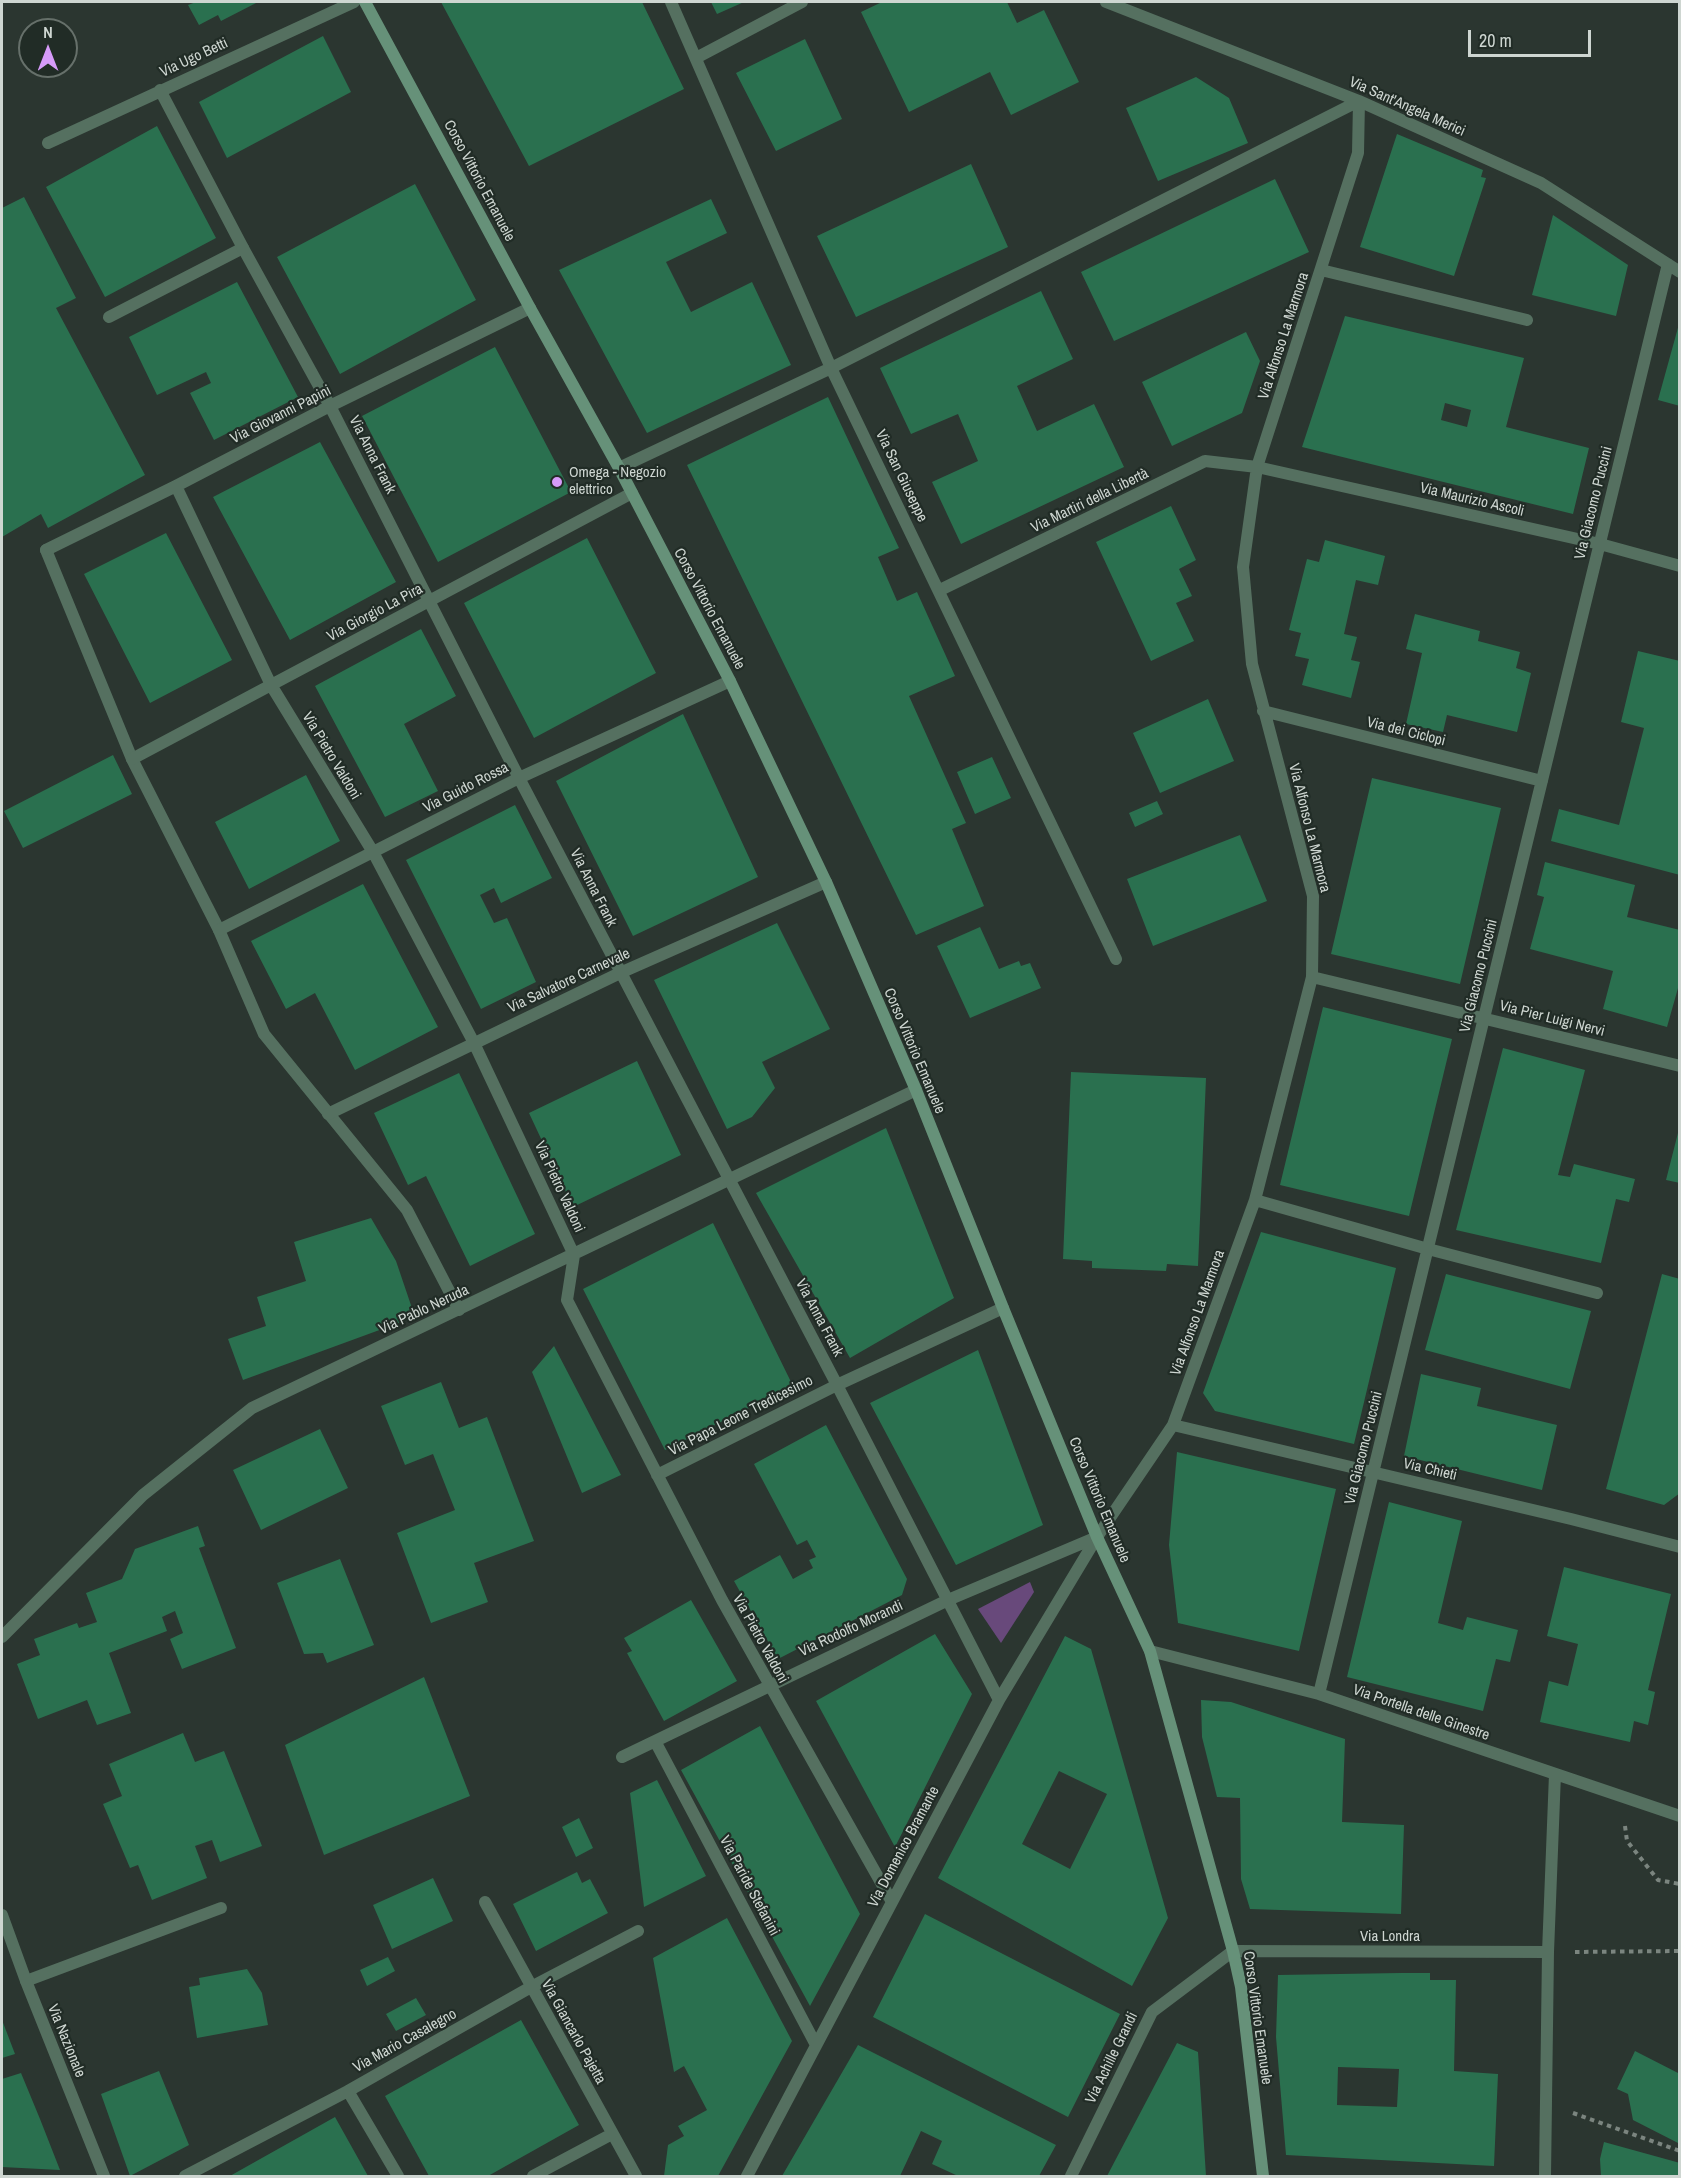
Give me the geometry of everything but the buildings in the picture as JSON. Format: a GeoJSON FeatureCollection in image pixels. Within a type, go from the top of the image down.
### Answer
{"type":"FeatureCollection","features":[{"type":"Feature","properties":{"kind":"main road","name":"Corso Vittorio Emanuele"},"geometry":{"type":"LineString","coordinates":[[365,2],[619,468],[730,681],[826,882],[916,1090],[1097,1537],[1150,1651],[1241,1987],[1263,2176]]}},
{"type":"Feature","properties":{"kind":"street","name":"Via Ugo Betti"},"geometry":{"type":"LineString","coordinates":[[48,143],[354,2]]}},
{"type":"Feature","properties":{"kind":"street","name":"Via San Giuseppe"},"geometry":{"type":"LineString","coordinates":[[671,2],[831,368],[1116,958]]}},
{"type":"Feature","properties":{"kind":"street"},"geometry":{"type":"LineString","coordinates":[[696,58],[802,2]]}},
{"type":"Feature","properties":{"kind":"street","name":"Via Sant'Angela Merici"},"geometry":{"type":"LineString","coordinates":[[1106,2],[1359,101],[1541,183],[1680,272]]}},
{"type":"Feature","properties":{"kind":"street","name":"Via Anna Frank"},"geometry":{"type":"LineString","coordinates":[[160,90],[330,406],[519,778],[999,1700]]}},
{"type":"Feature","properties":{"kind":"street"},"geometry":{"type":"LineString","coordinates":[[619,468],[831,368],[1359,101]]}},
{"type":"Feature","properties":{"kind":"street","name":"Via Alfonso La Marmora"},"geometry":{"type":"LineString","coordinates":[[1097,1537],[1173,1425],[1255,1200],[1312,977],[1313,896],[1251,664],[1243,567],[1257,467],[1358,153],[1359,101]]}},
{"type":"Feature","properties":{"kind":"street"},"geometry":{"type":"LineString","coordinates":[[109,316],[243,248]]}},
{"type":"Feature","properties":{"kind":"street","name":"Via Giacomo Puccini"},"geometry":{"type":"LineString","coordinates":[[1319,1694],[1668,264]]}},
{"type":"Feature","properties":{"kind":"street"},"geometry":{"type":"LineString","coordinates":[[1322,270],[1527,320]]}},
{"type":"Feature","properties":{"kind":"street","name":"Via Giovanni Papini"},"geometry":{"type":"LineString","coordinates":[[132,759],[46,550],[530,308]]}},
{"type":"Feature","properties":{"kind":"street","name":"Via Martiri della Libertà"},"geometry":{"type":"LineString","coordinates":[[940,590],[1205,461],[1257,467]]}},
{"type":"Feature","properties":{"kind":"street","name":"Via Maurizio Ascoli"},"geometry":{"type":"LineString","coordinates":[[1257,467],[1600,544],[1680,566]]}},
{"type":"Feature","properties":{"kind":"street","name":"Via Pietro Valdoni"},"geometry":{"type":"LineString","coordinates":[[176,486],[271,686],[373,852],[474,1043],[574,1255],[567,1300],[768,1685],[892,1902]]}},
{"type":"Feature","properties":{"kind":"street","name":"Via Giorgio La Pira"},"geometry":{"type":"LineString","coordinates":[[132,759],[632,493]]}},
{"type":"Feature","properties":{"kind":"street","name":"Via Guido Rossa"},"geometry":{"type":"LineString","coordinates":[[219,930],[519,778],[730,681]]}},
{"type":"Feature","properties":{"kind":"street","name":"Via dei Ciclopi"},"geometry":{"type":"LineString","coordinates":[[1263,711],[1542,781]]}},
{"type":"Feature","properties":{"kind":"street"},"geometry":{"type":"LineString","coordinates":[[132,759],[219,930],[264,1034],[407,1210],[459,1310]]}},
{"type":"Feature","properties":{"kind":"street","name":"Via Salvatore Carnevale"},"geometry":{"type":"LineString","coordinates":[[328,1114],[620,973],[826,882]]}},
{"type":"Feature","properties":{"kind":"street","name":"Via Pier Luigi Nervi"},"geometry":{"type":"LineString","coordinates":[[1312,977],[1680,1066]]}},
{"type":"Feature","properties":{"kind":"street","name":"Via Pablo Neruda"},"geometry":{"type":"LineString","coordinates":[[2,1637],[143,1495],[252,1408],[916,1090]]}},
{"type":"Feature","properties":{"kind":"street"},"geometry":{"type":"LineString","coordinates":[[1255,1200],[1428,1249],[1598,1293]]}},
{"type":"Feature","properties":{"kind":"street","name":"Via Papa Leone Tredicesimo"},"geometry":{"type":"LineString","coordinates":[[657,1475],[837,1385],[1003,1308]]}},
{"type":"Feature","properties":{"kind":"street","name":"Via Chieti"},"geometry":{"type":"LineString","coordinates":[[1173,1425],[1680,1547]]}},
{"type":"Feature","properties":{"kind":"street","name":"Via Rodolfo Morandi"},"geometry":{"type":"LineString","coordinates":[[622,1757],[948,1600],[1097,1537]]}},
{"type":"Feature","properties":{"kind":"street","name":"Via Domenico Bramante"},"geometry":{"type":"LineString","coordinates":[[747,2176],[999,1700],[1097,1537]]}},
{"type":"Feature","properties":{"kind":"street","name":"Via Portella delle Ginestre"},"geometry":{"type":"LineString","coordinates":[[1150,1651],[1319,1694],[1680,1816]]}},
{"type":"Feature","properties":{"kind":"street","name":"Via Paride Stefanini"},"geometry":{"type":"LineString","coordinates":[[655,1741],[816,2045]]}},
{"type":"Feature","properties":{"kind":"street"},"geometry":{"type":"LineString","coordinates":[[1545,2176],[1548,1952],[1555,1774]]}},
{"type":"Feature","properties":{"kind":"street","name":"Via Giancarlo Pajetta"},"geometry":{"type":"LineString","coordinates":[[485,1902],[636,2176]]}},
{"type":"Feature","properties":{"kind":"street"},"geometry":{"type":"LineString","coordinates":[[26,1981],[221,1908]]}},
{"type":"Feature","properties":{"kind":"street","name":"Via Nazionale"},"geometry":{"type":"LineString","coordinates":[[2,1915],[104,2176]]}},
{"type":"Feature","properties":{"kind":"street","name":"Via Mario Casalegno"},"geometry":{"type":"LineString","coordinates":[[185,2176],[348,2091],[531,1987],[638,1931]]}},
{"type":"Feature","properties":{"kind":"street","name":"Via Londra"},"geometry":{"type":"LineString","coordinates":[[1233,1951],[1548,1952]]}},
{"type":"Feature","properties":{"kind":"street","name":"Via Achille Grandi"},"geometry":{"type":"LineString","coordinates":[[1071,2176],[1152,2012],[1233,1951]]}},
{"type":"Feature","properties":{"kind":"street"},"geometry":{"type":"LineString","coordinates":[[348,2091],[398,2176]]}},
{"type":"Feature","properties":{"kind":"street"},"geometry":{"type":"LineString","coordinates":[[533,2176],[612,2134]]}},
{"type":"Feature","properties":{"kind":"path"},"geometry":{"type":"LineString","coordinates":[[1620,1796],[1627,1841],[1658,1880],[1680,1884]]}},
{"type":"Feature","properties":{"kind":"path"},"geometry":{"type":"LineString","coordinates":[[1548,1952],[1680,1951]]}},
{"type":"Feature","properties":{"kind":"path"},"geometry":{"type":"LineString","coordinates":[[1545,2104],[1680,2151]]}},
{"type":"Feature","properties":{"kind":"shaded area"},"geometry":{"type":"Polygon","coordinates":[[[1030,1582],[1034,1592],[1001,1643],[978,1609],[1030,1582]]]}},
{"type":"Feature","properties":{"kind":"place","name":"Omega - Negozio elettrico"},"geometry":{"type":"Point","coordinates":[557,482]}}]}
